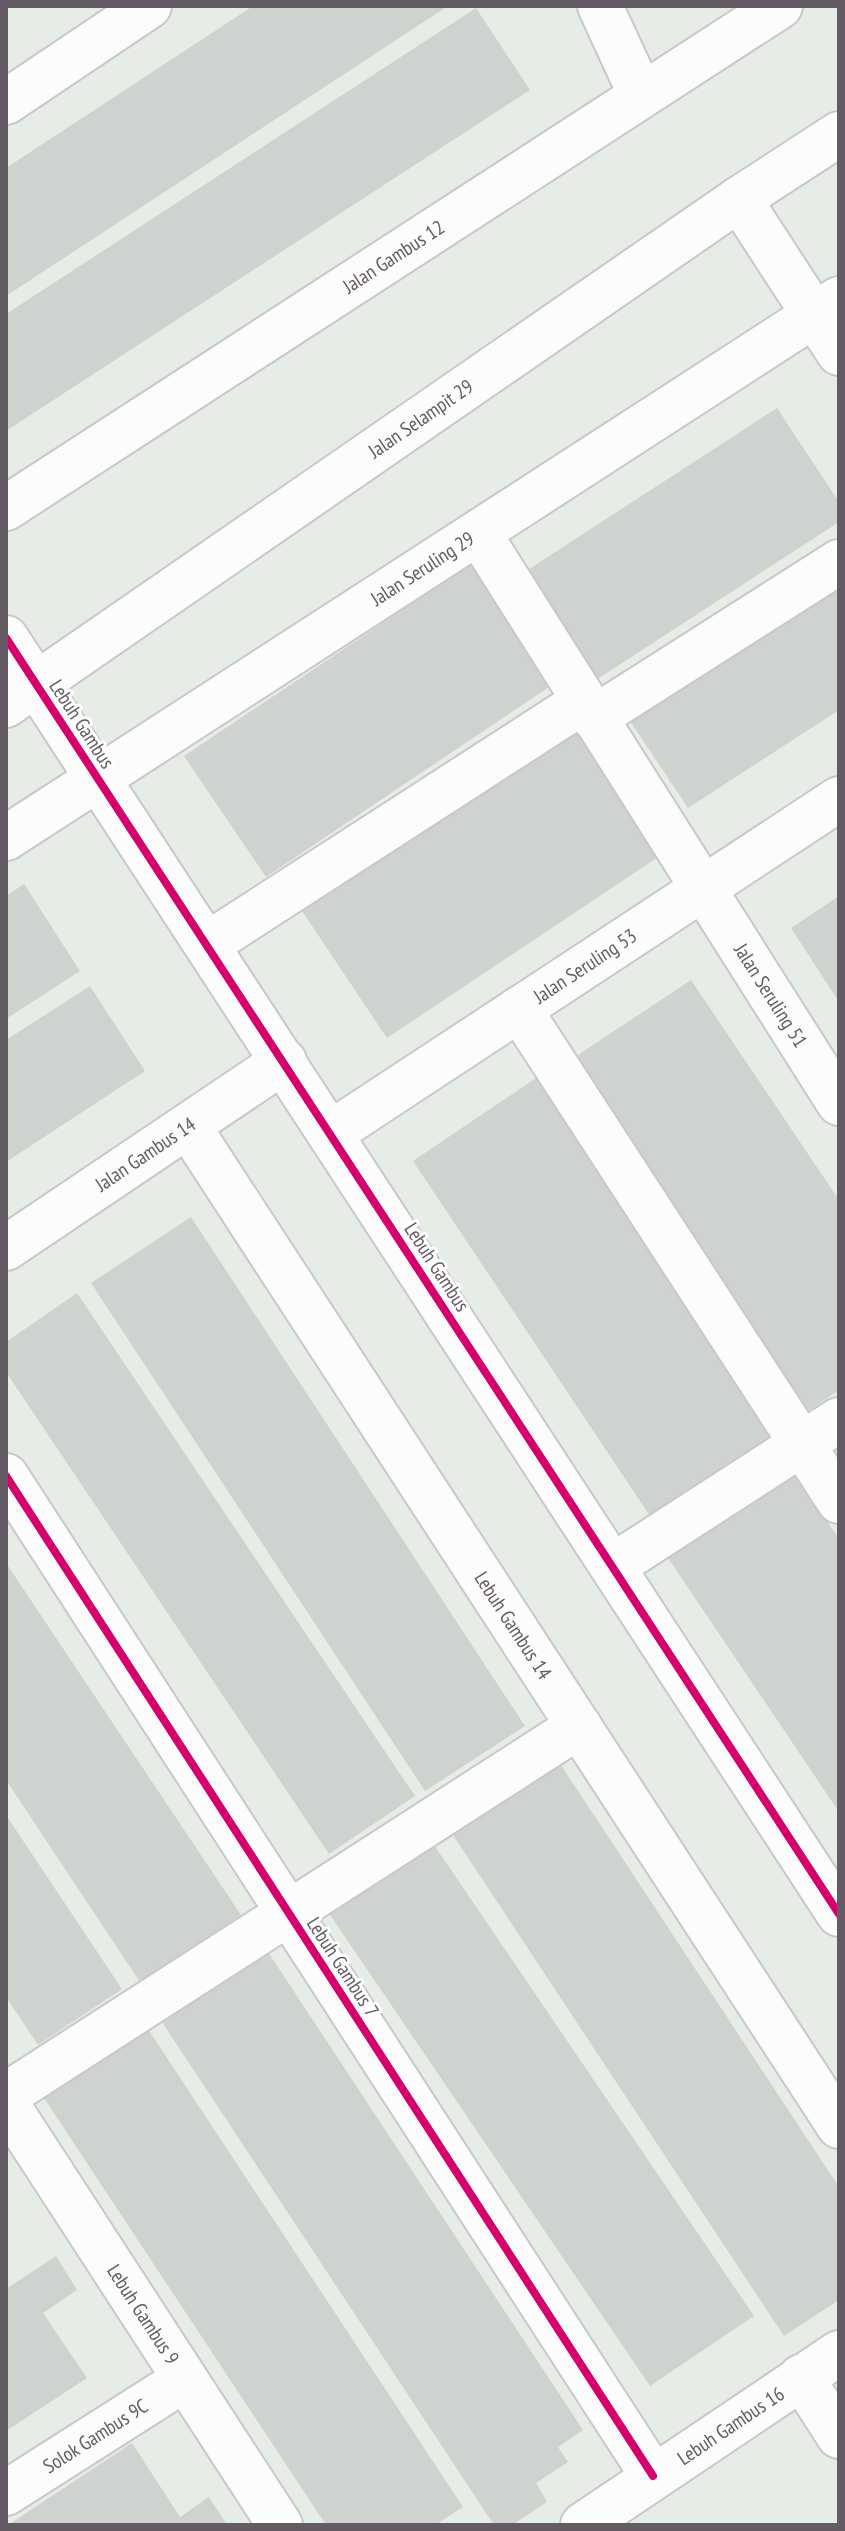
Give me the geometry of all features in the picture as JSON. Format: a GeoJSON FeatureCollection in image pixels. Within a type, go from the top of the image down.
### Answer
{"type":"FeatureCollection","features":[{"type":"Feature","properties":{"kind":"street"},"geometry":{"type":"LineString","coordinates":[[6,102],[149,6]]}},
{"type":"Feature","properties":{"kind":"street"},"geometry":{"type":"LineString","coordinates":[[600,6],[641,95]]}},
{"type":"Feature","properties":{"kind":"street","name":"Jalan Gambus 12"},"geometry":{"type":"LineString","coordinates":[[6,508],[780,6]]}},
{"type":"Feature","properties":{"kind":"street","name":"Jalan Selampit 29"},"geometry":{"type":"LineString","coordinates":[[22,695],[739,199],[839,134]]}},
{"type":"Feature","properties":{"kind":"street"},"geometry":{"type":"LineString","coordinates":[[739,199],[827,308],[839,353]]}},
{"type":"Feature","properties":{"kind":"street","name":"Jalan Seruling 29"},"geometry":{"type":"LineString","coordinates":[[6,838],[827,308]]}},
{"type":"Feature","properties":{"kind":"street","name":"Jalan Seruling 51"},"geometry":{"type":"LineString","coordinates":[[479,534],[839,1103]]}},
{"type":"Feature","properties":{"kind":"street"},"geometry":{"type":"LineString","coordinates":[[208,944],[589,710],[839,562]]}},
{"type":"Feature","properties":{"kind":"street","name":"Lebuh Gambus"},"geometry":{"type":"LineString","coordinates":[[6,638],[22,695],[99,779],[839,1914]]}},
{"type":"Feature","properties":{"kind":"street","name":"Jalan Seruling 53"},"geometry":{"type":"LineString","coordinates":[[331,1133],[839,799]]}},
{"type":"Feature","properties":{"kind":"street"},"geometry":{"type":"LineString","coordinates":[[519,1009],[839,1501]]}},
{"type":"Feature","properties":{"kind":"street","name":"Jalan Gambus 14"},"geometry":{"type":"LineString","coordinates":[[6,1248],[284,1061]]}},
{"type":"Feature","properties":{"kind":"street","name":"Lebuh Gambus 14"},"geometry":{"type":"LineString","coordinates":[[188,1126],[839,2126]]}},
{"type":"Feature","properties":{"kind":"street"},"geometry":{"type":"LineString","coordinates":[[613,1566],[839,1420]]}},
{"type":"Feature","properties":{"kind":"street","name":"Lebuh Gambus 7"},"geometry":{"type":"LineString","coordinates":[[6,1476],[653,2476]]}},
{"type":"Feature","properties":{"kind":"street"},"geometry":{"type":"LineString","coordinates":[[6,2095],[579,1726]]}},
{"type":"Feature","properties":{"kind":"street","name":"Lebuh Gambus 9"},"geometry":{"type":"LineString","coordinates":[[6,2103],[280,2525]]}},
{"type":"Feature","properties":{"kind":"street","name":"Lebuh Gambus 16"},"geometry":{"type":"LineString","coordinates":[[583,2525],[839,2353]]}},
{"type":"Feature","properties":{"kind":"street"},"geometry":{"type":"LineString","coordinates":[[801,2377],[839,2436]]}},
{"type":"Feature","properties":{"kind":"street","name":"Solok Gambus 9C"},"geometry":{"type":"LineString","coordinates":[[6,2493],[185,2379]]}},
{"type":"Feature","properties":{"kind":"building"},"geometry":{"type":"Polygon","coordinates":[[[253,6],[448,6],[6,296],[6,168],[253,6]]]}},
{"type":"Feature","properties":{"kind":"building"},"geometry":{"type":"Polygon","coordinates":[[[476,8],[530,90],[6,431],[6,314],[476,8]]]}},
{"type":"Feature","properties":{"kind":"building"},"geometry":{"type":"Polygon","coordinates":[[[777,408],[839,502],[839,522],[596,680],[526,571],[777,408]]]}},
{"type":"Feature","properties":{"kind":"building"},"geometry":{"type":"Polygon","coordinates":[[[474,562],[555,683],[266,877],[184,756],[474,562]]]}},
{"type":"Feature","properties":{"kind":"building"},"geometry":{"type":"Polygon","coordinates":[[[839,577],[839,710],[688,808],[626,715],[839,577]]]}},
{"type":"Feature","properties":{"kind":"building"},"geometry":{"type":"Polygon","coordinates":[[[576,723],[664,853],[387,1038],[300,908],[576,723]]]}},
{"type":"Feature","properties":{"kind":"building"},"geometry":{"type":"Polygon","coordinates":[[[24,884],[80,971],[6,1019],[6,896],[24,884]]]}},
{"type":"Feature","properties":{"kind":"building"},"geometry":{"type":"Polygon","coordinates":[[[839,896],[839,1002],[791,928],[839,896]]]}},
{"type":"Feature","properties":{"kind":"building"},"geometry":{"type":"Polygon","coordinates":[[[691,980],[839,1200],[839,1390],[802,1415],[566,1063],[691,980]]]}},
{"type":"Feature","properties":{"kind":"building"},"geometry":{"type":"Polygon","coordinates":[[[90,986],[145,1071],[6,1162],[6,1040],[90,986]]]}},
{"type":"Feature","properties":{"kind":"building"},"geometry":{"type":"Polygon","coordinates":[[[536,1078],[779,1443],[656,1525],[413,1161],[536,1078]]]}},
{"type":"Feature","properties":{"kind":"building"},"geometry":{"type":"Polygon","coordinates":[[[191,1217],[525,1726],[425,1791],[91,1283],[191,1217]]]}},
{"type":"Feature","properties":{"kind":"building"},"geometry":{"type":"Polygon","coordinates":[[[77,1293],[415,1796],[329,1854],[6,1372],[6,1342],[77,1293]]]}},
{"type":"Feature","properties":{"kind":"building"},"geometry":{"type":"Polygon","coordinates":[[[790,1467],[839,1539],[839,1812],[664,1552],[790,1467]]]}},
{"type":"Feature","properties":{"kind":"building"},"geometry":{"type":"Polygon","coordinates":[[[6,1563],[241,1915],[140,1982],[6,1780],[6,1563]]]}},
{"type":"Feature","properties":{"kind":"building"},"geometry":{"type":"Polygon","coordinates":[[[555,1756],[839,2187],[839,2300],[784,2336],[447,1826],[555,1756]]]}},
{"type":"Feature","properties":{"kind":"building"},"geometry":{"type":"Polygon","coordinates":[[[6,1815],[122,1989],[38,2045],[6,1997],[6,1815]]]}},
{"type":"Feature","properties":{"kind":"building"},"geometry":{"type":"Polygon","coordinates":[[[428,1836],[754,2316],[650,2386],[324,1906],[428,1836]]]}},
{"type":"Feature","properties":{"kind":"building"},"geometry":{"type":"Polygon","coordinates":[[[264,1946],[583,2430],[558,2447],[568,2462],[536,2483],[547,2502],[512,2525],[494,2525],[158,2016],[264,1946]]]}},
{"type":"Feature","properties":{"kind":"building"},"geometry":{"type":"Polygon","coordinates":[[[144,2023],[463,2507],[435,2525],[326,2525],[40,2092],[144,2023]]]}},
{"type":"Feature","properties":{"kind":"building"},"geometry":{"type":"Polygon","coordinates":[[[56,2256],[77,2290],[43,2313],[87,2378],[6,2431],[6,2289],[56,2256]]]}},
{"type":"Feature","properties":{"kind":"building"},"geometry":{"type":"Polygon","coordinates":[[[132,2443],[180,2517],[209,2497],[227,2525],[8,2525],[132,2443]]]}},
{"type":"Feature","properties":{"kind":"cycle path"},"geometry":{"type":"LineString","coordinates":[[6,638],[839,1914]]}},
{"type":"Feature","properties":{"kind":"cycle path"},"geometry":{"type":"LineString","coordinates":[[6,1476],[653,2476]]}}]}
